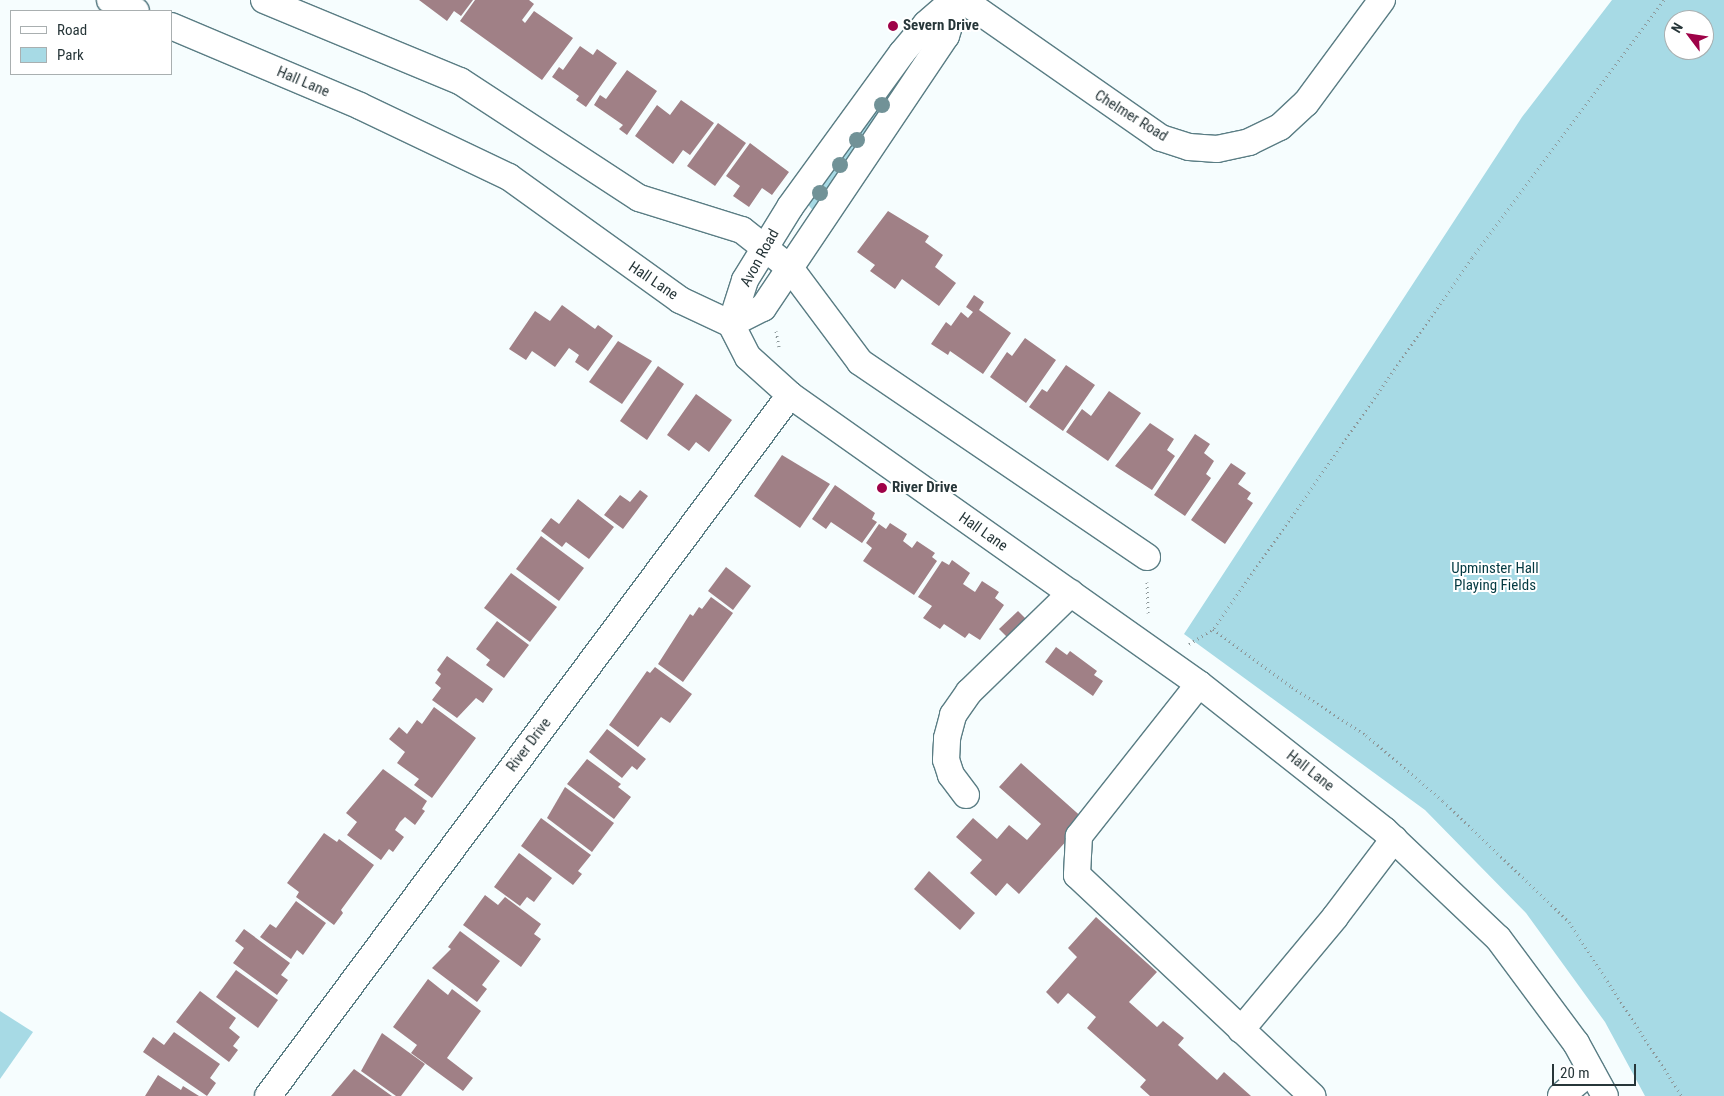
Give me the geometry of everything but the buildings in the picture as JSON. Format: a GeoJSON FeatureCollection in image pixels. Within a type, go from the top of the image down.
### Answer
{"type":"FeatureCollection","features":[{"type":"Feature","properties":{"kind":"street"},"geometry":{"type":"LineString","coordinates":[[110,0],[134,10]]}},
{"type":"Feature","properties":{"kind":"street"},"geometry":{"type":"LineString","coordinates":[[264,0],[460,81],[639,198],[742,230],[790,268],[860,362],[1147,556]]}},
{"type":"Feature","properties":{"kind":"street","name":"Avon Road"},"geometry":{"type":"LineString","coordinates":[[731,324],[745,280],[790,207],[902,53],[926,24],[956,0]]}},
{"type":"Feature","properties":{"kind":"street","name":"Avon Road"},"geometry":{"type":"LineString","coordinates":[[731,324],[763,308],[946,36],[956,0]]}},
{"type":"Feature","properties":{"kind":"street","name":"Chelmer Road"},"geometry":{"type":"LineString","coordinates":[[962,0],[1161,138],[1189,147],[1217,149],[1249,142],[1280,127],[1306,103],[1382,0]]}},
{"type":"Feature","properties":{"kind":"street","name":"Hall Lane"},"geometry":{"type":"LineString","coordinates":[[172,26],[360,106],[509,177],[680,300],[731,324],[748,357],[790,395],[1199,684],[1394,839],[1498,938],[1576,1042],[1605,1096]]}},
{"type":"Feature","properties":{"kind":"street","name":"River Drive"},"geometry":{"type":"LineString","coordinates":[[268,1096],[790,395]]}},
{"type":"Feature","properties":{"kind":"street"},"geometry":{"type":"LineString","coordinates":[[966,795],[951,775],[946,760],[948,732],[953,715],[969,692],[1070,593]]}},
{"type":"Feature","properties":{"kind":"street"},"geometry":{"type":"LineString","coordinates":[[1199,684],[1080,836],[1077,875],[1312,1096]]}},
{"type":"Feature","properties":{"kind":"street"},"geometry":{"type":"LineString","coordinates":[[1241,1030],[1336,917],[1394,839]]}},
{"type":"Feature","properties":{"kind":"street"},"geometry":{"type":"LineString","coordinates":[[1562,1096],[1591,1071]]}},
{"type":"Feature","properties":{"kind":"path"},"geometry":{"type":"LineString","coordinates":[[1182,648],[1213,629],[1472,258],[1664,0]]}},
{"type":"Feature","properties":{"kind":"path"},"geometry":{"type":"LineString","coordinates":[[1147,556],[1148,623]]}},
{"type":"Feature","properties":{"kind":"path"},"geometry":{"type":"LineString","coordinates":[[1213,629],[1292,687],[1366,735],[1444,801],[1569,922],[1682,1096]]}},
{"type":"Feature","properties":{"kind":"green space","name":"Upminster Hall Playing Fields"},"geometry":{"type":"Polygon","coordinates":[[[1612,0],[1724,0],[1724,1096],[1645,1096],[1605,1022],[1526,913],[1425,810],[1184,634],[1522,117],[1612,0]]]}},
{"type":"Feature","properties":{"kind":"green space"},"geometry":{"type":"Polygon","coordinates":[[[921,37],[931,43],[814,212],[806,202],[921,37]]]}},
{"type":"Feature","properties":{"kind":"green space"},"geometry":{"type":"Polygon","coordinates":[[[0,1011],[33,1032],[0,1079],[0,1011]]]}},
{"type":"Feature","properties":{"kind":"place","name":"Severn Drive"},"geometry":{"type":"Point","coordinates":[893,26]}},
{"type":"Feature","properties":{"kind":"place","name":"River Drive"},"geometry":{"type":"Point","coordinates":[882,488]}}]}
